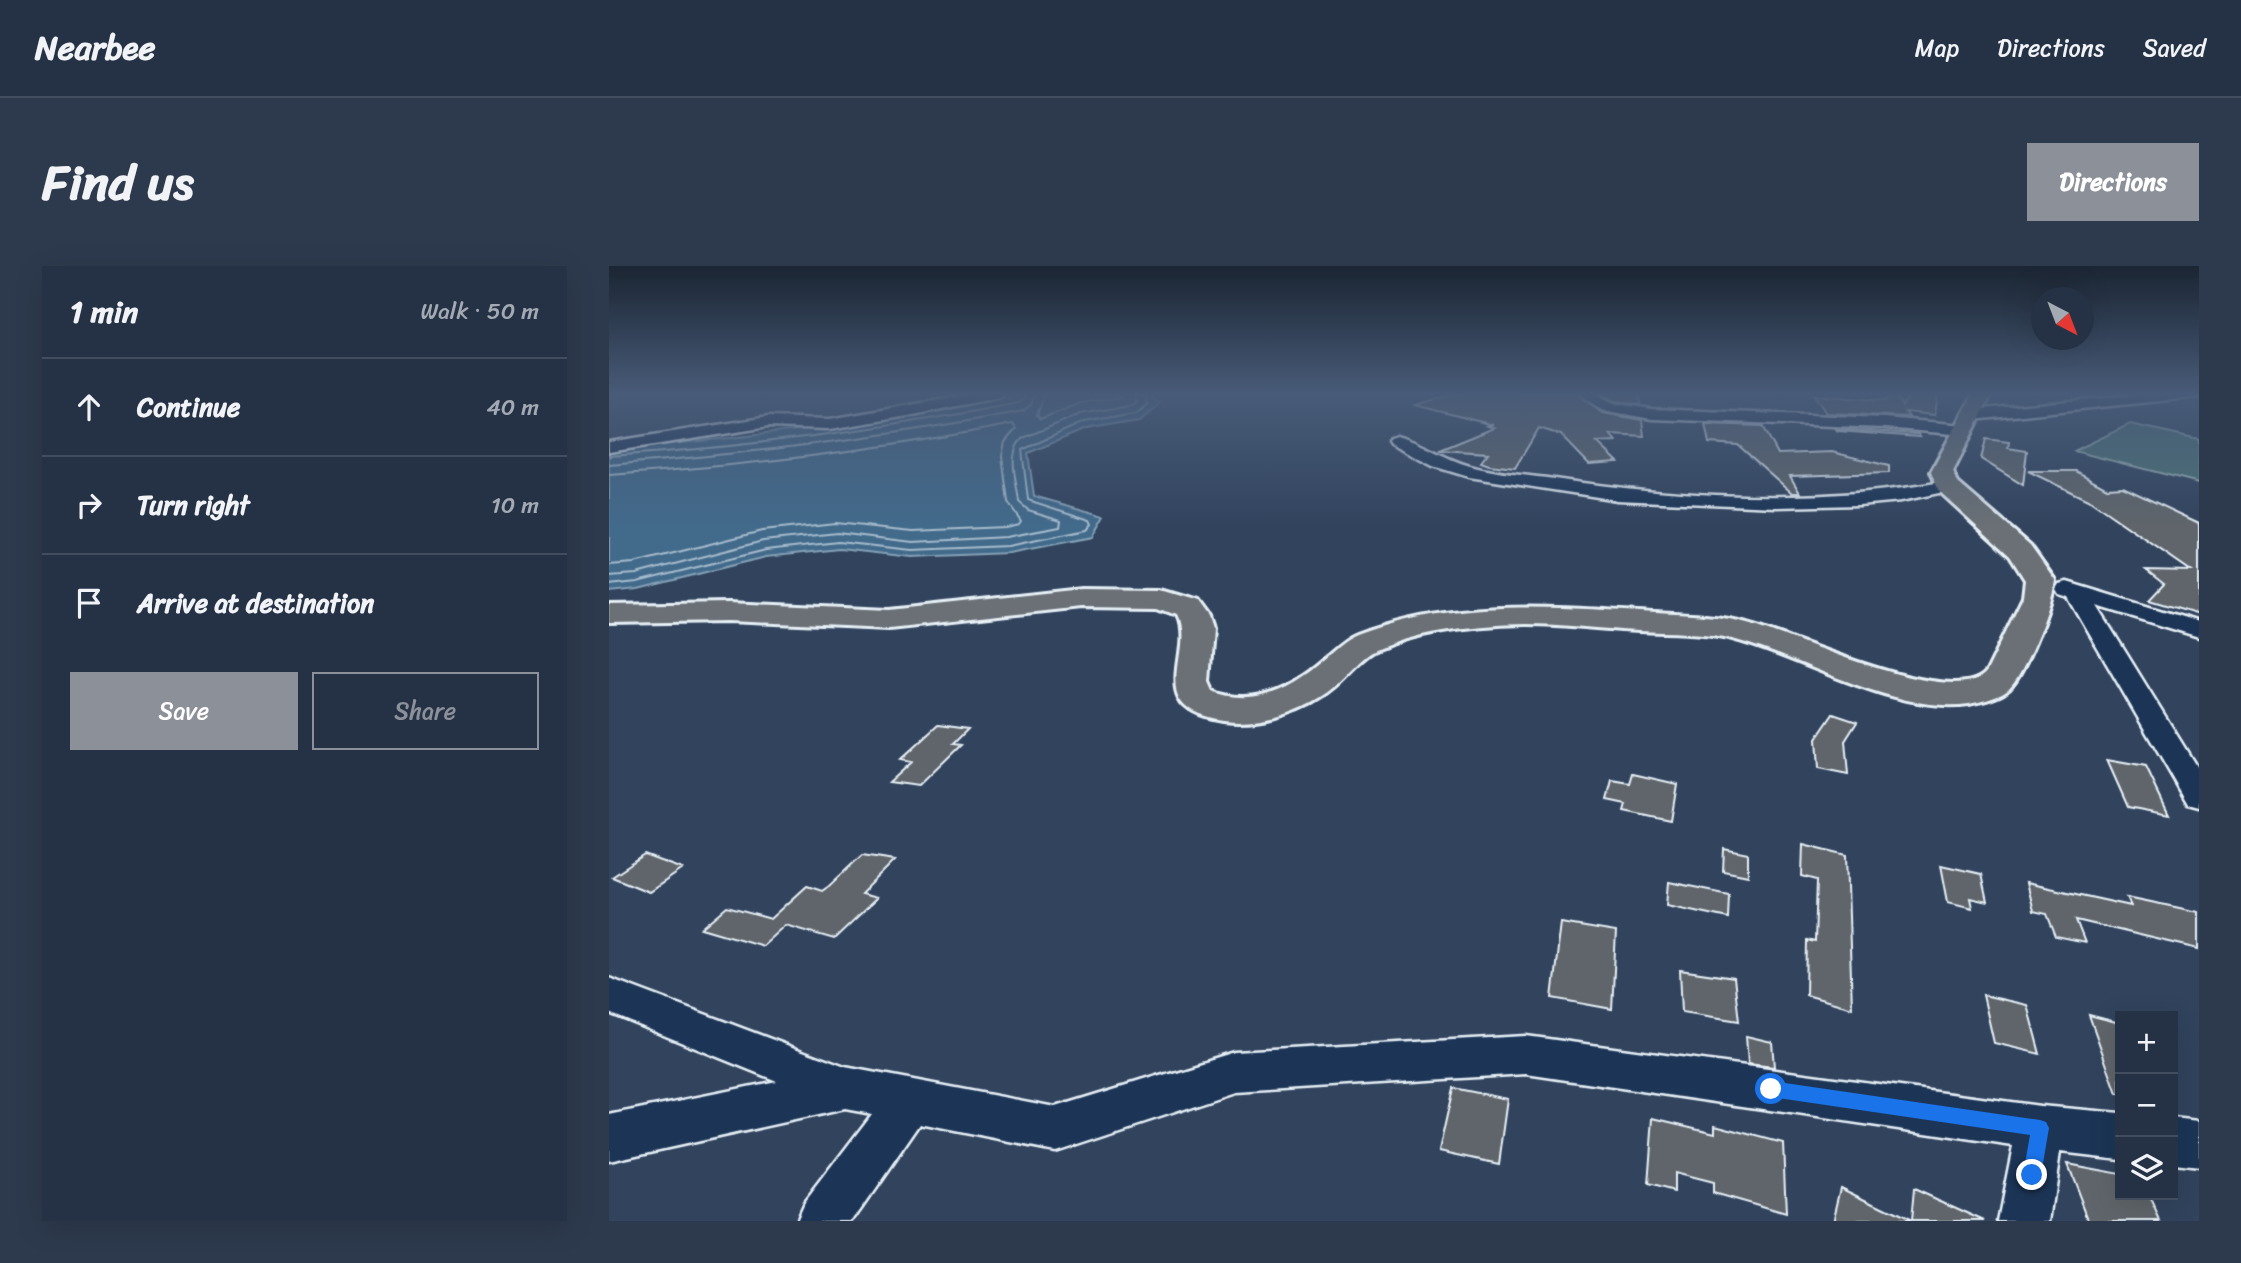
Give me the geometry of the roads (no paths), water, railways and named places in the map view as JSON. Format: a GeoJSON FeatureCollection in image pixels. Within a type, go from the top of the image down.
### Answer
{"type":"FeatureCollection","features":[{"type":"Feature","properties":{"kind":"highway"},"geometry":{"type":"LineString","coordinates":[[609,614],[729,612],[890,619],[1081,598],[1161,599],[1187,608],[1193,616],[1197,628],[1192,681],[1201,698],[1226,709],[1240,710],[1261,708],[1298,695],[1320,681],[1361,645],[1397,631],[1478,617],[1526,615],[1705,625],[1742,631],[1887,683],[1938,694],[1969,693],[1996,683],[2004,671],[2038,597],[2040,580],[2020,551],[1947,486],[1942,472],[1960,438]]}},
{"type":"Feature","properties":{"kind":"street"},"geometry":{"type":"LineString","coordinates":[[609,447],[669,438]]}},
{"type":"Feature","properties":{"kind":"street"},"geometry":{"type":"LineString","coordinates":[[1396,441],[1439,462],[1469,472],[1638,496],[1776,501],[1859,499],[1947,486]]}},
{"type":"Feature","properties":{"kind":"street"},"geometry":{"type":"LineString","coordinates":[[2040,580],[2199,630]]}},
{"type":"Feature","properties":{"kind":"street"},"geometry":{"type":"LineString","coordinates":[[2076,592],[2199,797]]}},
{"type":"Feature","properties":{"kind":"street"},"geometry":{"type":"LineString","coordinates":[[609,995],[845,1088],[1055,1129],[1234,1072],[1526,1055],[2040,1128],[2115,1136]]}},
{"type":"Feature","properties":{"kind":"street"},"geometry":{"type":"LineString","coordinates":[[609,1138],[845,1088]]}},
{"type":"Feature","properties":{"kind":"street"},"geometry":{"type":"LineString","coordinates":[[822,1221],[910,1100]]}},
{"type":"Feature","properties":{"kind":"street"},"geometry":{"type":"LineString","coordinates":[[2024,1221],[2040,1128]]}},
{"type":"Feature","properties":{"kind":"street"},"geometry":{"type":"LineString","coordinates":[[2178,1141],[2199,1143]]}},
{"type":"Feature","properties":{"kind":"water"},"geometry":{"type":"Polygon","coordinates":[[[1065,438],[1028,453],[1034,496],[1105,516],[1093,537],[1009,553],[912,557],[839,549],[766,557],[638,589],[609,592],[609,449],[716,439],[1065,438]]]}}]}
